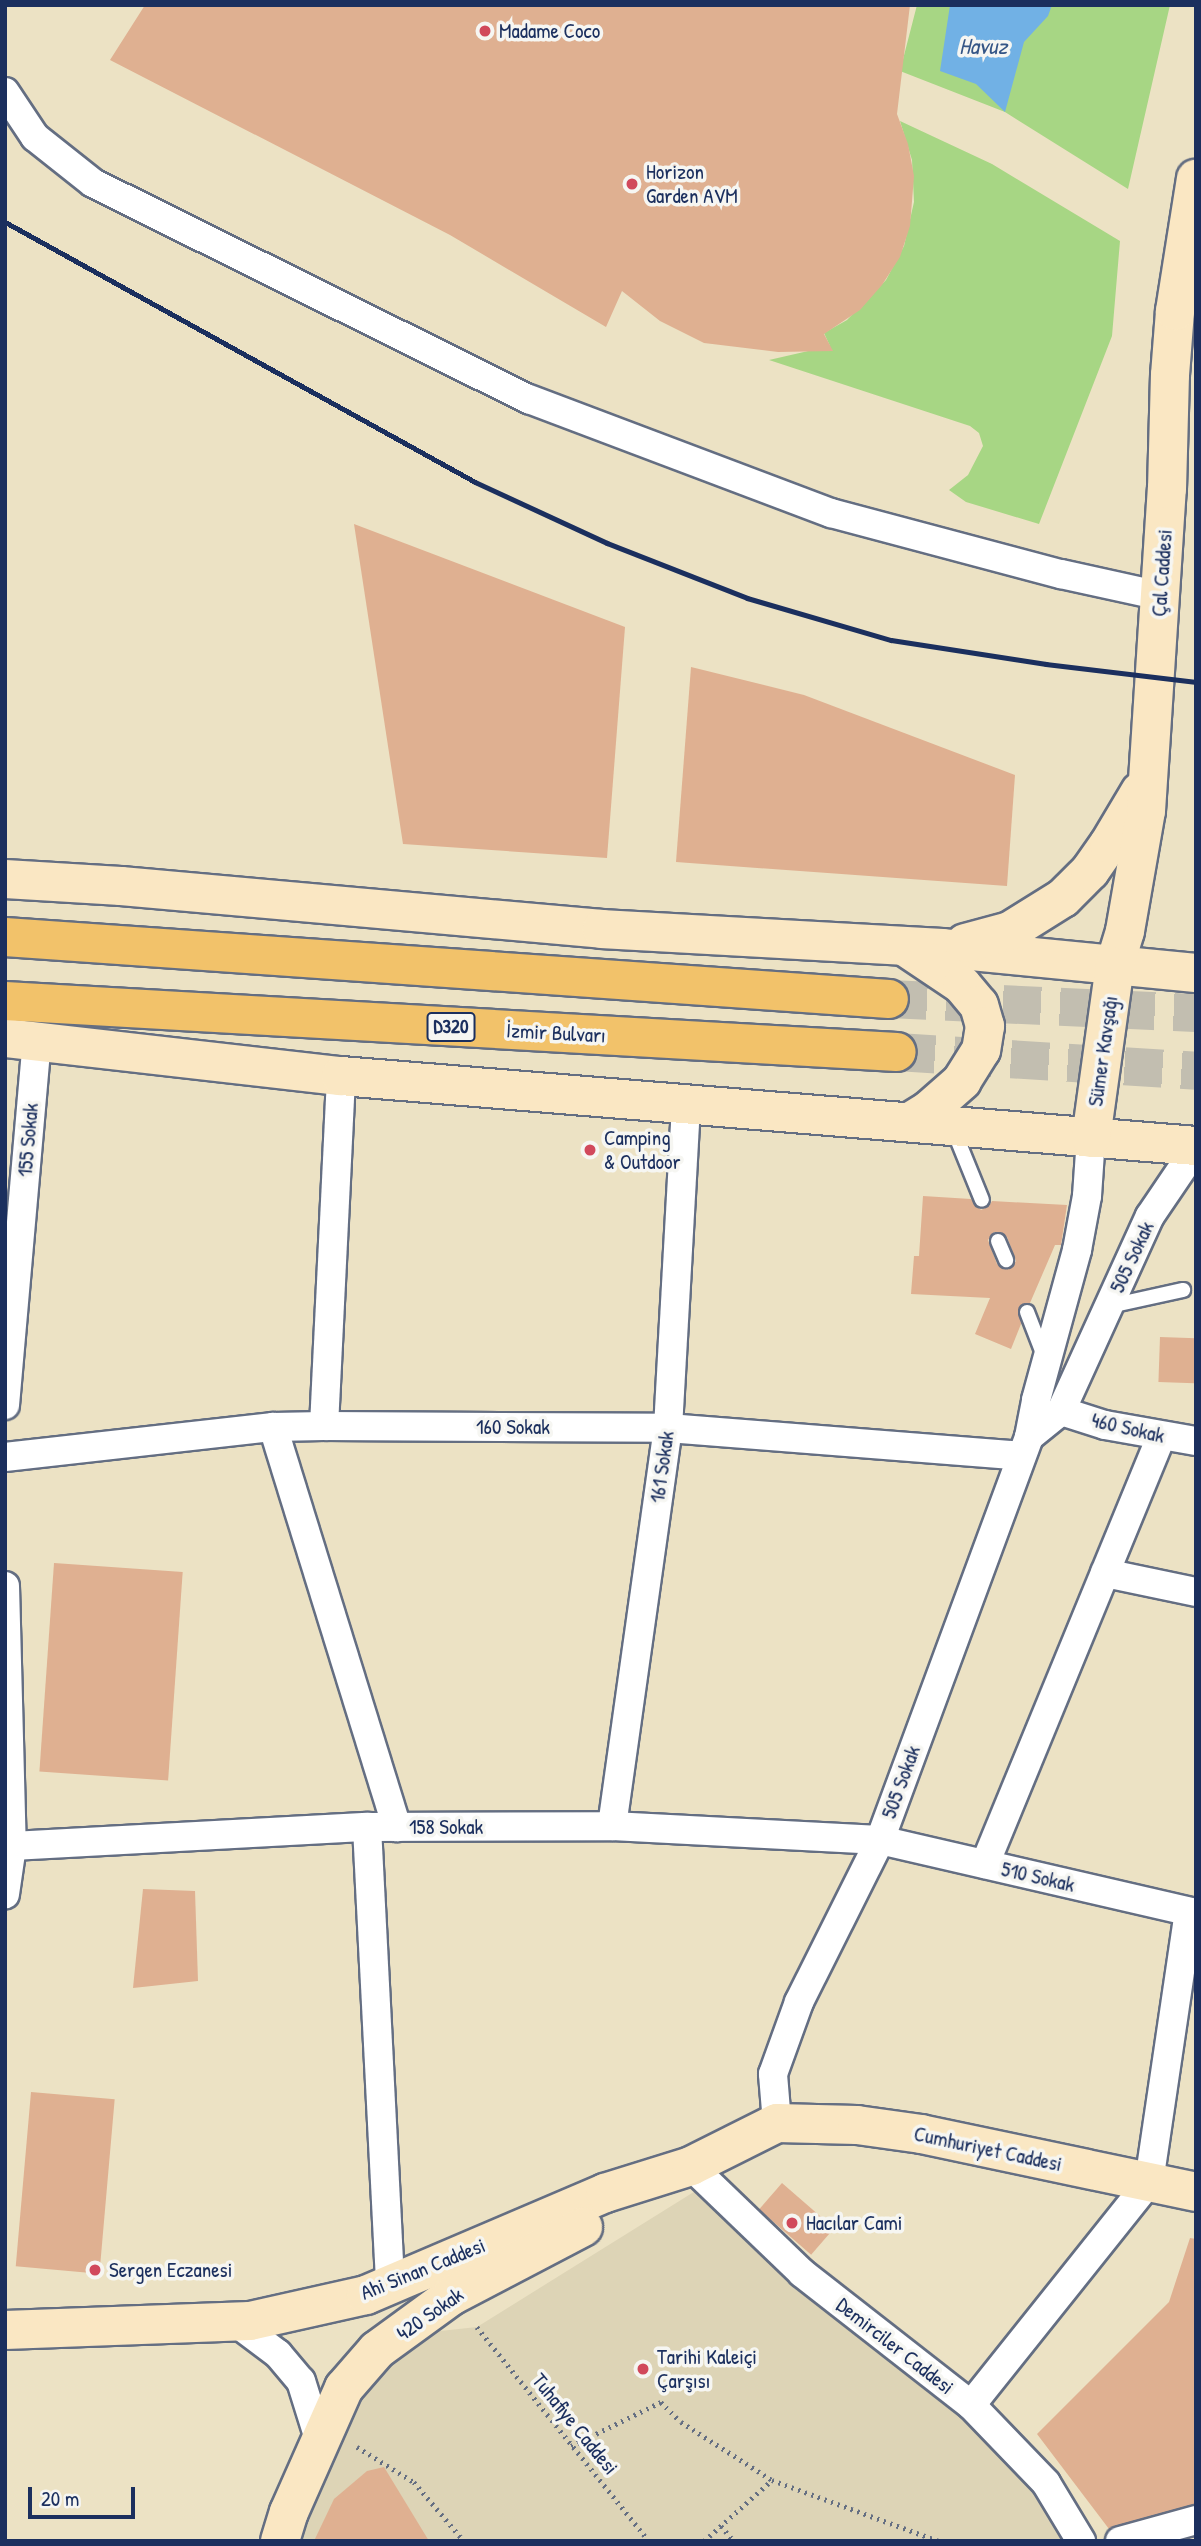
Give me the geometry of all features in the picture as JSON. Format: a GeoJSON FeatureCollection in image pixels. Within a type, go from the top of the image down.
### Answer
{"type":"FeatureCollection","features":[{"type":"Feature","properties":{"kind":"main road","name":"Çal Caddesi"},"geometry":{"type":"LineString","coordinates":[[1115,964],[1134,888],[1148,774],[1161,596],[1174,324],[1196,179]]}},
{"type":"Feature","properties":{"kind":"main road"},"geometry":{"type":"LineString","coordinates":[[941,948],[1010,931],[1063,898],[1090,871],[1109,844],[1148,774]]}},
{"type":"Feature","properties":{"kind":"main road"},"geometry":{"type":"LineString","coordinates":[[5,879],[121,886],[602,929],[941,948],[1196,973]]}},
{"type":"Feature","properties":{"kind":"main road"},"geometry":{"type":"LineString","coordinates":[[5,937],[889,999]]}},
{"type":"Feature","properties":{"kind":"main road"},"geometry":{"type":"LineString","coordinates":[[904,946],[962,985],[979,1005],[985,1026],[981,1050],[962,1082],[929,1110],[909,1122]]}},
{"type":"Feature","properties":{"kind":"main road","name":"Sümer Kavşağı"},"geometry":{"type":"LineString","coordinates":[[1091,1138],[1115,964]]}},
{"type":"Feature","properties":{"kind":"main road","name":"İzmir Bulvarı"},"geometry":{"type":"LineString","coordinates":[[5,1001],[897,1052]]}},
{"type":"Feature","properties":{"kind":"main road"},"geometry":{"type":"LineString","coordinates":[[21,1040],[341,1076],[1196,1147]]}},
{"type":"Feature","properties":{"kind":"main road","name":"Ahi Sinan Caddesi"},"geometry":{"type":"LineString","coordinates":[[5,2330],[234,2321],[366,2295],[605,2193],[682,2170],[777,2123]]}},
{"type":"Feature","properties":{"kind":"main road","name":"Cumhuriyet Caddesi"},"geometry":{"type":"LineString","coordinates":[[777,2123],[857,2125],[921,2134],[1196,2192]]}},
{"type":"Feature","properties":{"kind":"main road","name":"420 Sokak"},"geometry":{"type":"LineString","coordinates":[[280,2541],[344,2388],[377,2350],[451,2296],[618,2208],[682,2170]]}},
{"type":"Feature","properties":{"kind":"street"},"geometry":{"type":"LineString","coordinates":[[5,92],[36,137],[93,183],[529,399],[831,513],[1061,574],[1161,596]]}},
{"type":"Feature","properties":{"kind":"street","name":"155 Sokak"},"geometry":{"type":"LineString","coordinates":[[5,1405],[21,1040]]}},
{"type":"Feature","properties":{"kind":"street"},"geometry":{"type":"LineString","coordinates":[[324,1426],[341,1076]]}},
{"type":"Feature","properties":{"kind":"street","name":"161 Sokak"},"geometry":{"type":"LineString","coordinates":[[612,1826],[668,1428],[686,1106]]}},
{"type":"Feature","properties":{"kind":"street","name":"505 Sokak"},"geometry":{"type":"LineString","coordinates":[[777,2123],[773,2074],[799,2002],[880,1840],[1024,1447],[1077,1250],[1087,1196],[1091,1138]]}},
{"type":"Feature","properties":{"kind":"street","name":"505 Sokak"},"geometry":{"type":"LineString","coordinates":[[1024,1447],[1061,1412],[1150,1216],[1196,1147]]}},
{"type":"Feature","properties":{"kind":"street","name":"460 Sokak"},"geometry":{"type":"LineString","coordinates":[[1061,1412],[1161,1437],[1196,1441]]}},
{"type":"Feature","properties":{"kind":"street","name":"160 Sokak"},"geometry":{"type":"LineString","coordinates":[[5,1457],[273,1427],[324,1426],[668,1428],[1024,1447]]}},
{"type":"Feature","properties":{"kind":"street"},"geometry":{"type":"LineString","coordinates":[[273,1427],[397,1827]]}},
{"type":"Feature","properties":{"kind":"street"},"geometry":{"type":"LineString","coordinates":[[985,1864],[1161,1437]]}},
{"type":"Feature","properties":{"kind":"street"},"geometry":{"type":"LineString","coordinates":[[1105,1573],[1196,1592]]}},
{"type":"Feature","properties":{"kind":"street"},"geometry":{"type":"LineString","coordinates":[[5,1586],[12,1846],[5,1894]]}},
{"type":"Feature","properties":{"kind":"street","name":"158 Sokak"},"geometry":{"type":"LineString","coordinates":[[12,1846],[367,1827],[612,1826],[880,1840]]}},
{"type":"Feature","properties":{"kind":"street"},"geometry":{"type":"LineString","coordinates":[[367,1827],[390,2283]]}},
{"type":"Feature","properties":{"kind":"street","name":"510 Sokak"},"geometry":{"type":"LineString","coordinates":[[880,1840],[1192,1913]]}},
{"type":"Feature","properties":{"kind":"street"},"geometry":{"type":"LineString","coordinates":[[971,2405],[1149,2182],[1192,1913]]}},
{"type":"Feature","properties":{"kind":"street","name":"Demirciler Caddesi"},"geometry":{"type":"LineString","coordinates":[[682,2170],[802,2273],[971,2405],[1046,2483],[1081,2541]]}},
{"type":"Feature","properties":{"kind":"street"},"geometry":{"type":"LineString","coordinates":[[234,2321],[278,2354],[301,2381],[323,2435]]}},
{"type":"Feature","properties":{"kind":"street"},"geometry":{"type":"LineString","coordinates":[[1120,2541],[1196,2520]]}},
{"type":"Feature","properties":{"kind":"lane"},"geometry":{"type":"LineString","coordinates":[[952,1126],[982,1200]]}},
{"type":"Feature","properties":{"kind":"lane"},"geometry":{"type":"LineString","coordinates":[[998,1241],[1006,1260]]}},
{"type":"Feature","properties":{"kind":"lane"},"geometry":{"type":"LineString","coordinates":[[1109,1307],[1182,1290]]}},
{"type":"Feature","properties":{"kind":"lane"},"geometry":{"type":"LineString","coordinates":[[1027,1312],[1046,1362]]}},
{"type":"Feature","properties":{"kind":"path","name":"Tuhafiye Caddesi"},"geometry":{"type":"LineString","coordinates":[[477,2327],[649,2541]]}},
{"type":"Feature","properties":{"kind":"path"},"geometry":{"type":"LineString","coordinates":[[571,2446],[661,2402],[681,2422],[772,2480],[939,2541]]}},
{"type":"Feature","properties":{"kind":"path"},"geometry":{"type":"LineString","coordinates":[[323,2435],[414,2482],[464,2541]]}},
{"type":"Feature","properties":{"kind":"path"},"geometry":{"type":"LineString","coordinates":[[704,2541],[772,2480]]}},
{"type":"Feature","properties":{"kind":"path"},"geometry":{"type":"LineString","coordinates":[[720,2526],[734,2541]]}},
{"type":"Feature","properties":{"kind":"shaded area","name":"Tarihi Kaleiçi Çarşısı"},"geometry":{"type":"Polygon","coordinates":[[[697,2190],[971,2405],[1079,2541],[281,2541],[344,2388],[422,2333],[477,2327],[697,2190]]]}},
{"type":"Feature","properties":{"kind":"green space"},"geometry":{"type":"Polygon","coordinates":[[[917,5],[1170,5],[1128,189],[1005,112],[900,71],[917,5]]]}},
{"type":"Feature","properties":{"kind":"green space"},"geometry":{"type":"Polygon","coordinates":[[[900,121],[992,164],[1120,241],[1112,336],[1039,524],[966,502],[949,490],[968,475],[983,446],[979,433],[970,426],[769,360],[830,346],[824,333],[847,320],[886,280],[904,246],[914,202],[912,160],[900,121]]]}},
{"type":"Feature","properties":{"kind":"water","name":"Havuz"},"geometry":{"type":"Polygon","coordinates":[[[950,5],[1052,5],[1048,16],[1024,42],[1005,112],[976,84],[940,71],[950,5]]]}},
{"type":"Feature","properties":{"kind":"building","name":"Horizon Garden AVM"},"geometry":{"type":"Polygon","coordinates":[[[145,5],[910,5],[897,114],[908,144],[914,176],[910,226],[900,257],[882,285],[860,310],[824,334],[833,351],[778,352],[704,343],[660,321],[622,291],[606,327],[450,235],[110,60],[145,5]]]}},
{"type":"Feature","properties":{"kind":"building"},"geometry":{"type":"Polygon","coordinates":[[[354,524],[625,627],[607,858],[403,844],[354,524]]]}},
{"type":"Feature","properties":{"kind":"building"},"geometry":{"type":"Polygon","coordinates":[[[691,667],[804,695],[1015,775],[1007,886],[676,862],[691,667]]]}},
{"type":"Feature","properties":{"kind":"building"},"geometry":{"type":"Polygon","coordinates":[[[923,1196],[971,1199],[981,1210],[992,1201],[1067,1205],[1061,1245],[1055,1245],[1030,1303],[1019,1307],[1021,1324],[1011,1349],[975,1334],[990,1298],[911,1294],[914,1256],[919,1256],[923,1196]],[[994,1232],[988,1240],[997,1264],[1004,1269],[1010,1269],[1016,1261],[1007,1237],[1000,1232],[994,1232]]]}},
{"type":"Feature","properties":{"kind":"building"},"geometry":{"type":"Polygon","coordinates":[[[1160,1337],[1196,1338],[1194,1383],[1158,1382],[1160,1337]]]}},
{"type":"Feature","properties":{"kind":"building"},"geometry":{"type":"Polygon","coordinates":[[[54,1563],[183,1572],[168,1780],[39,1771],[54,1563]]]}},
{"type":"Feature","properties":{"kind":"building"},"geometry":{"type":"Polygon","coordinates":[[[143,1889],[195,1891],[198,1981],[133,1988],[143,1889]]]}},
{"type":"Feature","properties":{"kind":"building"},"geometry":{"type":"Polygon","coordinates":[[[31,2092],[115,2099],[99,2274],[16,2266],[31,2092]]]}},
{"type":"Feature","properties":{"kind":"building","name":"Hacılar Cami"},"geometry":{"type":"Polygon","coordinates":[[[782,2183],[834,2228],[811,2255],[759,2209],[782,2183]]]}},
{"type":"Feature","properties":{"kind":"building"},"geometry":{"type":"Polygon","coordinates":[[[1190,2238],[1196,2239],[1196,2504],[1109,2529],[1037,2434],[1169,2302],[1190,2238]]]}},
{"type":"Feature","properties":{"kind":"building"},"geometry":{"type":"Polygon","coordinates":[[[384,2467],[429,2541],[314,2541],[334,2499],[367,2471],[384,2467]]]}},
{"type":"Feature","properties":{"kind":"tunnel"},"geometry":{"type":"LineString","coordinates":[[889,999],[1196,1013]]}},
{"type":"Feature","properties":{"kind":"tunnel"},"geometry":{"type":"LineString","coordinates":[[897,1052],[1196,1071]]}},
{"type":"Feature","properties":{"kind":"railway"},"geometry":{"type":"LineString","coordinates":[[5,222],[475,482],[607,543],[747,598],[891,640],[1046,664],[1196,682]]}},
{"type":"Feature","properties":{"kind":"place","name":"Madame Coco"},"geometry":{"type":"Point","coordinates":[485,31]}},
{"type":"Feature","properties":{"kind":"place","name":"Horizon Garden AVM"},"geometry":{"type":"Point","coordinates":[632,184]}},
{"type":"Feature","properties":{"kind":"place","name":"Camping & Outdoor"},"geometry":{"type":"Point","coordinates":[590,1150]}},
{"type":"Feature","properties":{"kind":"place","name":"Hacılar Cami"},"geometry":{"type":"Point","coordinates":[792,2223]}},
{"type":"Feature","properties":{"kind":"place","name":"Sergen Eczanesi"},"geometry":{"type":"Point","coordinates":[95,2270]}},
{"type":"Feature","properties":{"kind":"place","name":"Tarihi Kaleiçi Çarşısı"},"geometry":{"type":"Point","coordinates":[643,2369]}}]}
